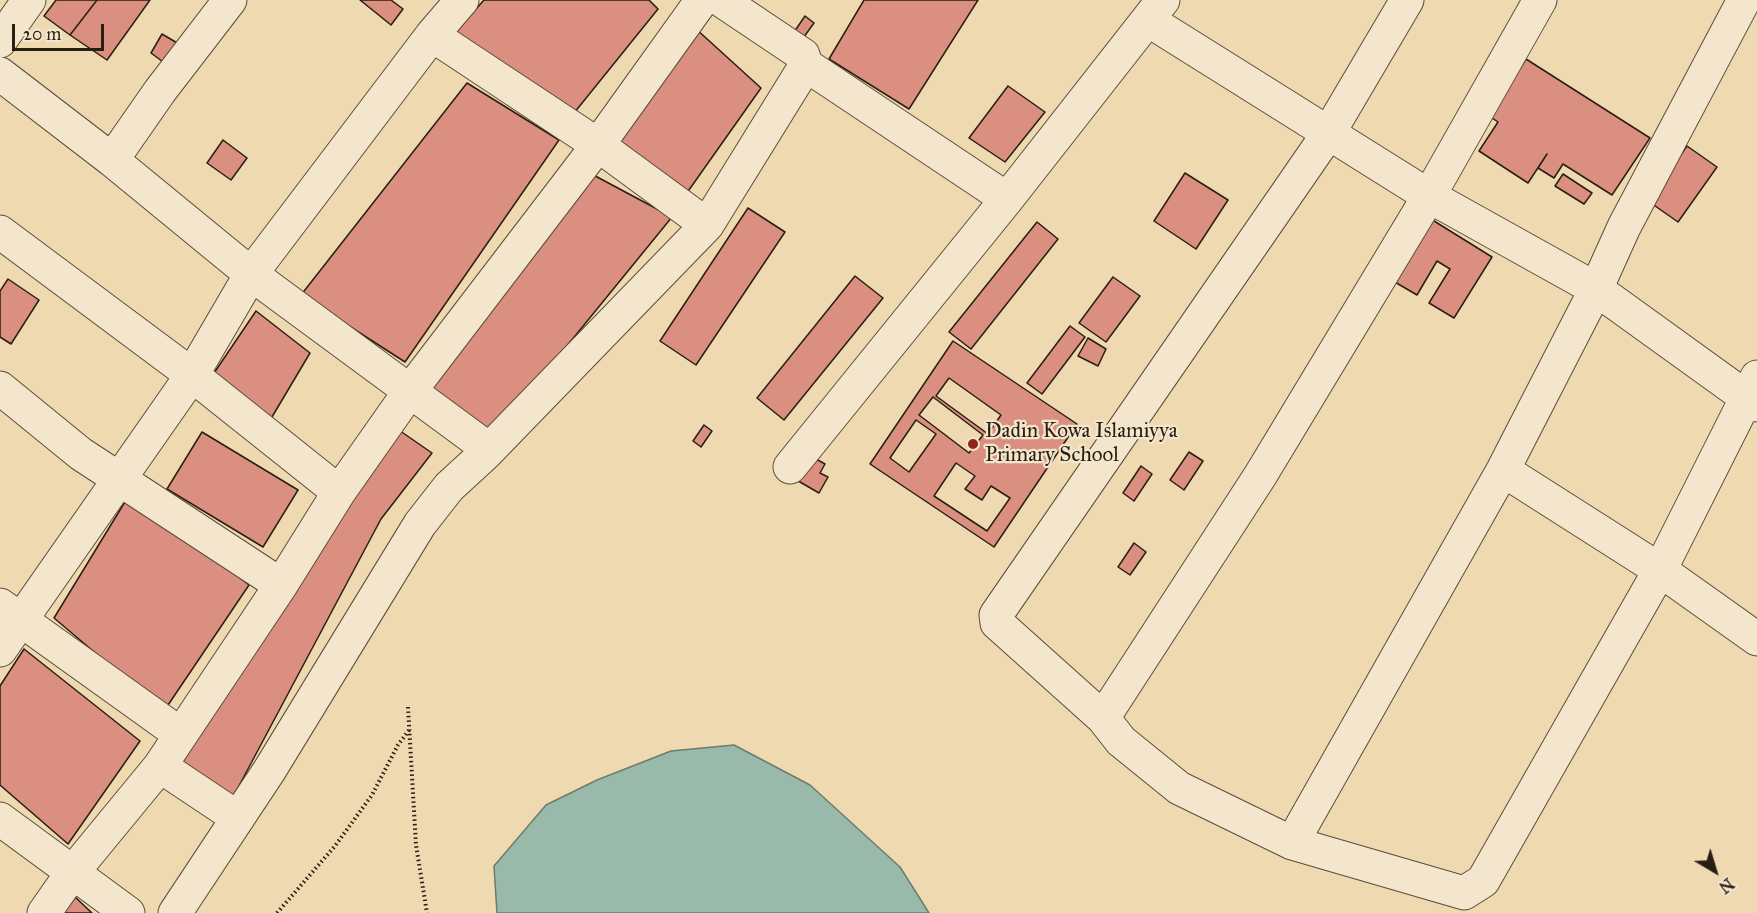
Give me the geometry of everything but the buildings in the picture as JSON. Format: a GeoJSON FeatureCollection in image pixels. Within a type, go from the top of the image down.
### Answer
{"type":"FeatureCollection","features":[{"type":"Feature","properties":{"kind":"street"},"geometry":{"type":"LineString","coordinates":[[0,41],[30,0]]}},
{"type":"Feature","properties":{"kind":"street"},"geometry":{"type":"LineString","coordinates":[[112,160],[160,91],[230,0]]}},
{"type":"Feature","properties":{"kind":"street"},"geometry":{"type":"LineString","coordinates":[[44,913],[72,873],[160,766],[281,585],[339,492],[410,391],[598,145],[702,0]]}},
{"type":"Feature","properties":{"kind":"street"},"geometry":{"type":"LineString","coordinates":[[721,0],[803,55],[806,65],[1007,199]]}},
{"type":"Feature","properties":{"kind":"street"},"geometry":{"type":"LineString","coordinates":[[790,467],[1007,199],[1156,10],[1328,134],[1429,196],[1596,290],[1753,393],[1660,570],[1483,881],[1464,893],[1292,843],[1179,788],[1121,741],[1103,718],[997,623],[996,615],[1328,134],[1407,0]]}},
{"type":"Feature","properties":{"kind":"street"},"geometry":{"type":"LineString","coordinates":[[1103,718],[1260,476],[1429,196],[1539,0]]}},
{"type":"Feature","properties":{"kind":"street"},"geometry":{"type":"LineString","coordinates":[[1292,843],[1503,470],[1596,290],[1624,226],[1744,0]]}},
{"type":"Feature","properties":{"kind":"street"},"geometry":{"type":"LineString","coordinates":[[0,650],[10,612],[118,479],[192,375],[251,274],[443,13],[598,145],[707,225]]}},
{"type":"Feature","properties":{"kind":"street"},"geometry":{"type":"LineString","coordinates":[[175,913],[269,771],[420,524],[449,488],[486,453],[707,225],[806,65]]}},
{"type":"Feature","properties":{"kind":"street"},"geometry":{"type":"LineString","coordinates":[[0,74],[112,160],[251,274],[479,442],[486,453]]}},
{"type":"Feature","properties":{"kind":"street"},"geometry":{"type":"LineString","coordinates":[[0,232],[192,375],[339,492]]}},
{"type":"Feature","properties":{"kind":"street"},"geometry":{"type":"LineString","coordinates":[[0,388],[81,454],[281,585]]}},
{"type":"Feature","properties":{"kind":"street"},"geometry":{"type":"LineString","coordinates":[[1503,470],[1660,570],[1757,639]]}},
{"type":"Feature","properties":{"kind":"street"},"geometry":{"type":"LineString","coordinates":[[10,612],[180,734]]}},
{"type":"Feature","properties":{"kind":"street"},"geometry":{"type":"LineString","coordinates":[[160,766],[238,818]]}},
{"type":"Feature","properties":{"kind":"street"},"geometry":{"type":"LineString","coordinates":[[0,819],[128,913]]}},
{"type":"Feature","properties":{"kind":"path"},"geometry":{"type":"LineString","coordinates":[[408,707],[416,845],[427,913]]}},
{"type":"Feature","properties":{"kind":"path"},"geometry":{"type":"LineString","coordinates":[[277,913],[335,846],[366,804],[398,745],[409,730]]}},
{"type":"Feature","properties":{"kind":"shaded area"},"geometry":{"type":"Polygon","coordinates":[[[734,745],[810,785],[900,867],[929,913],[497,913],[494,866],[546,805],[597,780],[671,751],[734,745]]]}},
{"type":"Feature","properties":{"kind":"place","name":"Dadin Kowa Islamiyya Primary School"},"geometry":{"type":"Point","coordinates":[973,444]}}]}
